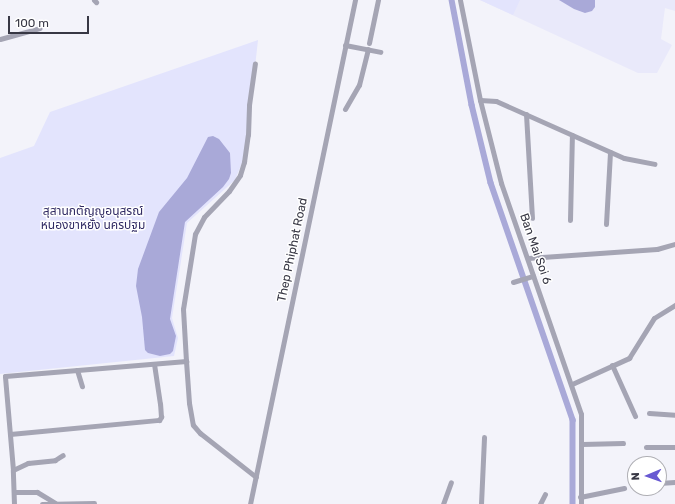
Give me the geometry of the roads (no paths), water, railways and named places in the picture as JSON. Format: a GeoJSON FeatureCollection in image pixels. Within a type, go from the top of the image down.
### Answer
{"type":"FeatureCollection","features":[{"type":"Feature","properties":{"kind":"street","name":"Thep Phiphat Road"},"geometry":{"type":"LineString","coordinates":[[250,504],[355,0]]}},
{"type":"Feature","properties":{"kind":"street"},"geometry":{"type":"LineString","coordinates":[[369,43],[378,0]]}},
{"type":"Feature","properties":{"kind":"street","name":"Ban Mai Soi 6"},"geometry":{"type":"LineString","coordinates":[[460,0],[480,100],[501,183],[528,258],[531,276],[572,384],[581,414],[581,504]]}},
{"type":"Feature","properties":{"kind":"street"},"geometry":{"type":"LineString","coordinates":[[0,39],[40,28]]}},
{"type":"Feature","properties":{"kind":"street"},"geometry":{"type":"LineString","coordinates":[[346,45],[380,52]]}},
{"type":"Feature","properties":{"kind":"street"},"geometry":{"type":"LineString","coordinates":[[345,109],[359,85],[368,49]]}},
{"type":"Feature","properties":{"kind":"street"},"geometry":{"type":"LineString","coordinates":[[254,63],[244,162],[240,175],[229,191],[204,217],[195,234],[183,309],[189,408],[193,425],[200,433],[256,477]]}},
{"type":"Feature","properties":{"kind":"street"},"geometry":{"type":"LineString","coordinates":[[480,100],[496,101],[624,158],[654,164]]}},
{"type":"Feature","properties":{"kind":"street"},"geometry":{"type":"LineString","coordinates":[[526,114],[532,218]]}},
{"type":"Feature","properties":{"kind":"street"},"geometry":{"type":"LineString","coordinates":[[570,220],[572,135]]}},
{"type":"Feature","properties":{"kind":"street"},"geometry":{"type":"LineString","coordinates":[[606,224],[610,152]]}},
{"type":"Feature","properties":{"kind":"street"},"geometry":{"type":"LineString","coordinates":[[528,258],[657,249],[675,244]]}},
{"type":"Feature","properties":{"kind":"street"},"geometry":{"type":"LineString","coordinates":[[513,282],[531,276]]}},
{"type":"Feature","properties":{"kind":"street"},"geometry":{"type":"LineString","coordinates":[[572,384],[629,358],[654,318],[675,305]]}},
{"type":"Feature","properties":{"kind":"street"},"geometry":{"type":"LineString","coordinates":[[14,504],[10,434],[2,376],[186,361]]}},
{"type":"Feature","properties":{"kind":"street"},"geometry":{"type":"LineString","coordinates":[[10,434],[159,420],[161,417],[160,404],[154,364]]}},
{"type":"Feature","properties":{"kind":"street"},"geometry":{"type":"LineString","coordinates":[[612,365],[635,416]]}},
{"type":"Feature","properties":{"kind":"street"},"geometry":{"type":"LineString","coordinates":[[77,370],[82,386]]}},
{"type":"Feature","properties":{"kind":"street"},"geometry":{"type":"LineString","coordinates":[[650,413],[675,415]]}},
{"type":"Feature","properties":{"kind":"street"},"geometry":{"type":"LineString","coordinates":[[481,504],[484,437]]}},
{"type":"Feature","properties":{"kind":"street"},"geometry":{"type":"LineString","coordinates":[[582,444],[624,443]]}},
{"type":"Feature","properties":{"kind":"street"},"geometry":{"type":"LineString","coordinates":[[646,447],[675,447]]}},
{"type":"Feature","properties":{"kind":"street"},"geometry":{"type":"LineString","coordinates":[[13,470],[28,463],[55,460],[63,455]]}},
{"type":"Feature","properties":{"kind":"street"},"geometry":{"type":"LineString","coordinates":[[443,504],[451,482]]}},
{"type":"Feature","properties":{"kind":"street"},"geometry":{"type":"LineString","coordinates":[[580,497],[624,488]]}},
{"type":"Feature","properties":{"kind":"street"},"geometry":{"type":"LineString","coordinates":[[14,492],[37,492],[56,504]]}},
{"type":"Feature","properties":{"kind":"street"},"geometry":{"type":"LineString","coordinates":[[540,504],[545,494]]}},
{"type":"Feature","properties":{"kind":"street"},"geometry":{"type":"LineString","coordinates":[[42,504],[94,503]]}},
{"type":"Feature","properties":{"kind":"water"},"geometry":{"type":"Polygon","coordinates":[[[559,0],[595,0],[595,7],[592,11],[585,13],[574,9],[559,0]]]}},
{"type":"Feature","properties":{"kind":"water"},"geometry":{"type":"Polygon","coordinates":[[[213,136],[219,139],[230,153],[231,173],[229,179],[223,187],[185,222],[170,319],[176,336],[173,351],[170,354],[160,356],[148,353],[145,350],[142,317],[136,286],[138,269],[159,212],[187,178],[208,137],[213,136]]]}},
{"type":"Feature","properties":{"kind":"waterway"},"geometry":{"type":"LineString","coordinates":[[452,0],[472,105],[491,183],[573,420],[573,504]]}},
{"type":"Feature","properties":{"kind":"park label","name":"สุสานกตัญญูอนุสรณ์ หนองขาหยั่ง นครปฐม"},"geometry":{"type":"Point","coordinates":[93,219]}}]}
